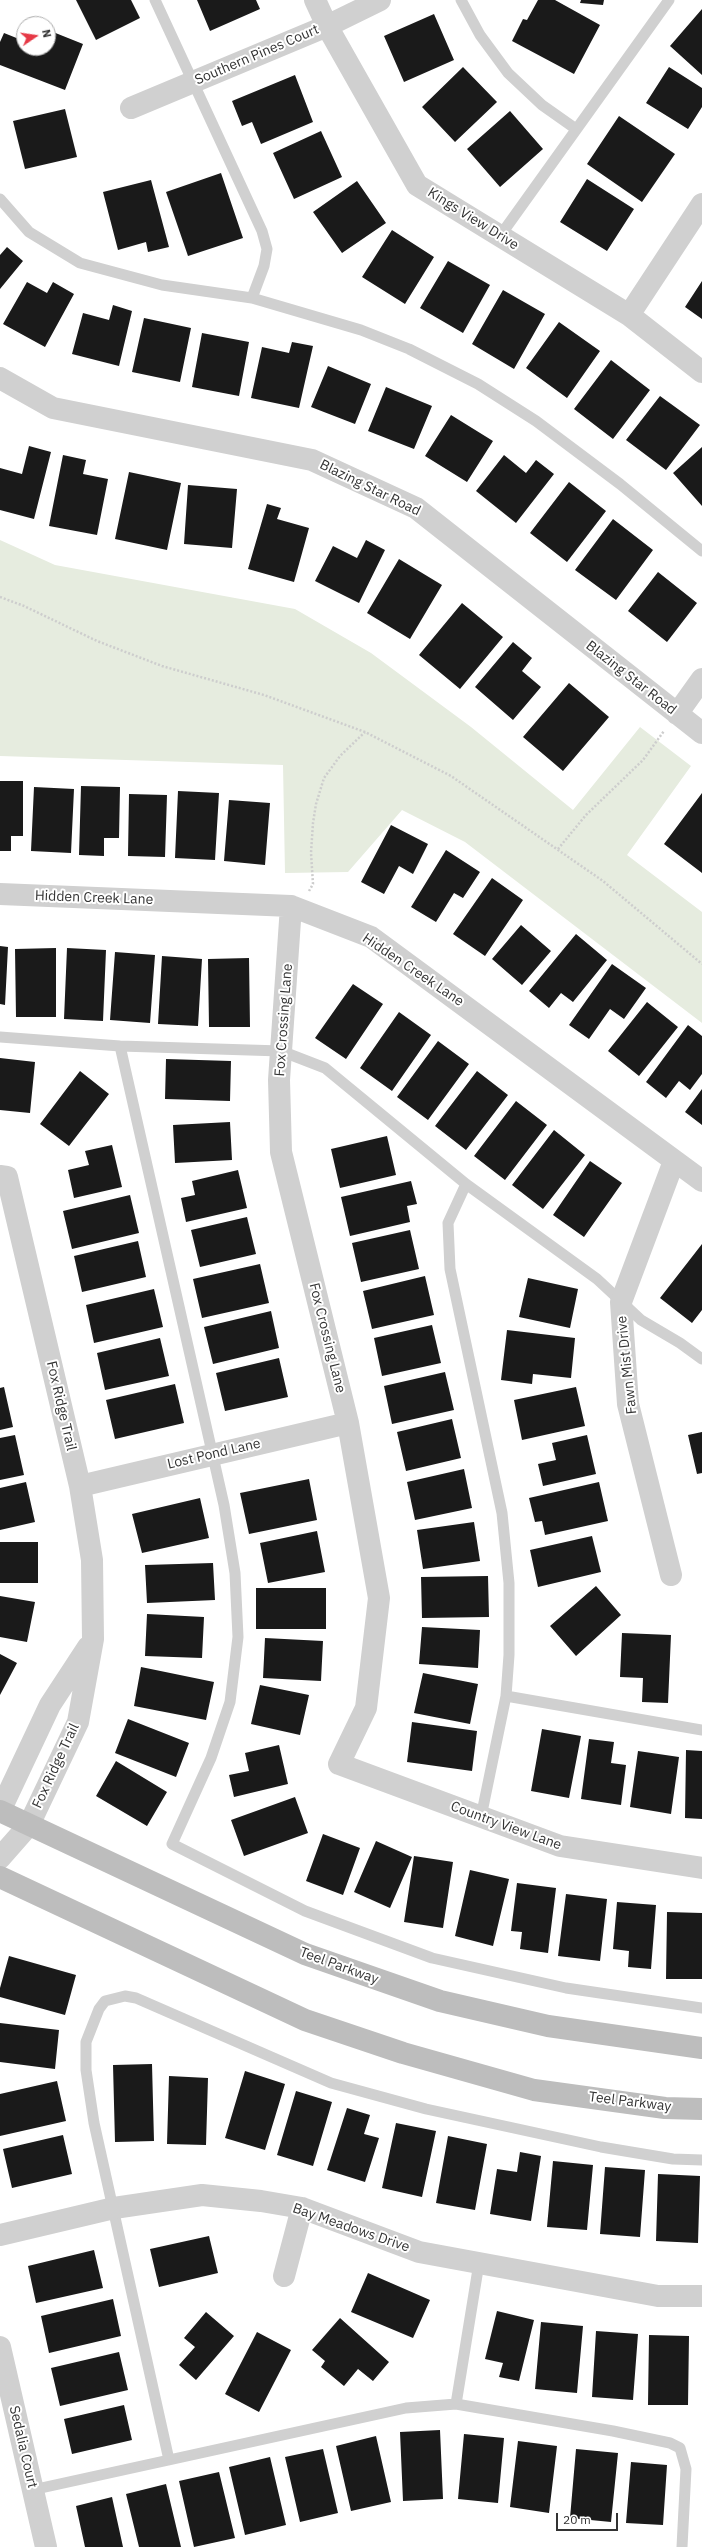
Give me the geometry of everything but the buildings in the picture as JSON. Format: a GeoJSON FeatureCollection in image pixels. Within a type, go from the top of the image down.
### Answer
{"type":"FeatureCollection","features":[{"type":"Feature","properties":{"kind":"main road","name":"Teel Parkway"},"geometry":{"type":"LineString","coordinates":[[0,1811],[304,1954],[440,2001],[548,2026],[702,2048]]}},
{"type":"Feature","properties":{"kind":"main road","name":"Teel Parkway"},"geometry":{"type":"LineString","coordinates":[[0,1877],[305,2020],[403,2053],[534,2090],[665,2108],[702,2109]]}},
{"type":"Feature","properties":{"kind":"street","name":"Kings View Drive"},"geometry":{"type":"LineString","coordinates":[[315,0],[327,26],[417,185],[629,315],[702,372]]}},
{"type":"Feature","properties":{"kind":"street","name":"Southern Pines Court"},"geometry":{"type":"LineString","coordinates":[[131,108],[327,26],[380,0]]}},
{"type":"Feature","properties":{"kind":"street"},"geometry":{"type":"LineString","coordinates":[[629,315],[702,204]]}},
{"type":"Feature","properties":{"kind":"street","name":"Blazing Star Road"},"geometry":{"type":"LineString","coordinates":[[0,378],[53,408],[312,460],[416,508],[702,733]]}},
{"type":"Feature","properties":{"kind":"street"},"geometry":{"type":"LineString","coordinates":[[677,714],[702,679]]}},
{"type":"Feature","properties":{"kind":"street","name":"Hidden Creek Lane"},"geometry":{"type":"LineString","coordinates":[[0,894],[291,906],[371,937],[702,1181]]}},
{"type":"Feature","properties":{"kind":"street","name":"Fox Crossing Lane"},"geometry":{"type":"LineString","coordinates":[[291,906],[279,1080],[281,1152],[348,1423],[378,1598],[366,1708],[339,1764]]}},
{"type":"Feature","properties":{"kind":"street","name":"Fawn Mist Drive"},"geometry":{"type":"LineString","coordinates":[[671,1575],[628,1404],[621,1302],[674,1161]]}},
{"type":"Feature","properties":{"kind":"street","name":"Fox Ridge Trail"},"geometry":{"type":"LineString","coordinates":[[0,1858],[28,1825],[78,1722],[92,1639],[92,1560],[80,1486],[3,1176]]}},
{"type":"Feature","properties":{"kind":"street","name":"Lost Pond Lane"},"geometry":{"type":"LineString","coordinates":[[80,1486],[348,1423]]}},
{"type":"Feature","properties":{"kind":"street"},"geometry":{"type":"LineString","coordinates":[[0,1811],[50,1705],[92,1639]]}},
{"type":"Feature","properties":{"kind":"street","name":"Country View Lane"},"geometry":{"type":"LineString","coordinates":[[339,1764],[560,1846],[702,1868]]}},
{"type":"Feature","properties":{"kind":"street","name":"Bay Meadows Drive"},"geometry":{"type":"LineString","coordinates":[[0,2235],[114,2208],[202,2195],[261,2201],[302,2208],[419,2252],[658,2296],[702,2296]]}},
{"type":"Feature","properties":{"kind":"street"},"geometry":{"type":"LineString","coordinates":[[284,2276],[302,2208]]}},
{"type":"Feature","properties":{"kind":"street","name":"Sedalia Court"},"geometry":{"type":"LineString","coordinates":[[0,2347],[46,2547]]}},
{"type":"Feature","properties":{"kind":"lane"},"geometry":{"type":"LineString","coordinates":[[155,0],[262,230],[266,254],[264,266],[252,298]]}},
{"type":"Feature","properties":{"kind":"lane"},"geometry":{"type":"LineString","coordinates":[[461,0],[480,35],[508,73],[542,104],[576,129]]}},
{"type":"Feature","properties":{"kind":"lane"},"geometry":{"type":"LineString","coordinates":[[500,236],[669,0]]}},
{"type":"Feature","properties":{"kind":"lane"},"geometry":{"type":"LineString","coordinates":[[0,199],[29,232],[80,263],[162,285],[252,298],[361,330],[409,349],[478,384],[560,439],[702,551]]}},
{"type":"Feature","properties":{"kind":"lane"},"geometry":{"type":"LineString","coordinates":[[0,1038],[120,1046],[282,1051],[325,1068],[466,1184],[597,1279],[641,1320],[680,1343],[702,1360]]}},
{"type":"Feature","properties":{"kind":"lane"},"geometry":{"type":"LineString","coordinates":[[120,1046],[224,1505],[235,1573],[238,1637],[230,1702],[211,1758],[172,1844],[305,1911],[432,1958],[566,1988],[702,2008]]}},
{"type":"Feature","properties":{"kind":"lane"},"geometry":{"type":"LineString","coordinates":[[466,1184],[448,1223],[450,1269],[502,1513],[509,1583],[509,1655],[506,1696],[481,1817]]}},
{"type":"Feature","properties":{"kind":"lane"},"geometry":{"type":"LineString","coordinates":[[506,1696],[702,1730]]}},
{"type":"Feature","properties":{"kind":"lane"},"geometry":{"type":"LineString","coordinates":[[169,2460],[140,2337],[114,2208],[94,2123],[86,2070],[86,2042],[92,2024],[105,2001],[125,1996],[136,1998],[339,2085],[426,2109],[601,2147],[673,2160],[702,2160]]}},
{"type":"Feature","properties":{"kind":"lane"},"geometry":{"type":"LineString","coordinates":[[456,2404],[479,2263]]}},
{"type":"Feature","properties":{"kind":"lane"},"geometry":{"type":"LineString","coordinates":[[32,2490],[406,2408],[456,2404],[670,2442],[680,2448],[686,2469],[682,2547]]}},
{"type":"Feature","properties":{"kind":"path"},"geometry":{"type":"LineString","coordinates":[[0,596],[96,641],[155,663],[264,695],[365,732],[451,776],[603,881],[702,964]]}},
{"type":"Feature","properties":{"kind":"path"},"geometry":{"type":"LineString","coordinates":[[558,849],[586,815],[643,760],[677,714]]}},
{"type":"Feature","properties":{"kind":"path"},"geometry":{"type":"LineString","coordinates":[[291,906],[304,902],[313,884],[311,853],[313,823],[316,804],[324,778],[340,756],[365,732]]}},
{"type":"Feature","properties":{"kind":"shaded area"},"geometry":{"type":"Polygon","coordinates":[[[0,540],[55,565],[295,609],[371,653],[471,727],[573,810],[640,727],[691,766],[627,855],[702,912],[702,1023],[465,842],[402,810],[348,872],[285,873],[283,765],[0,756],[0,540]]]}}]}
